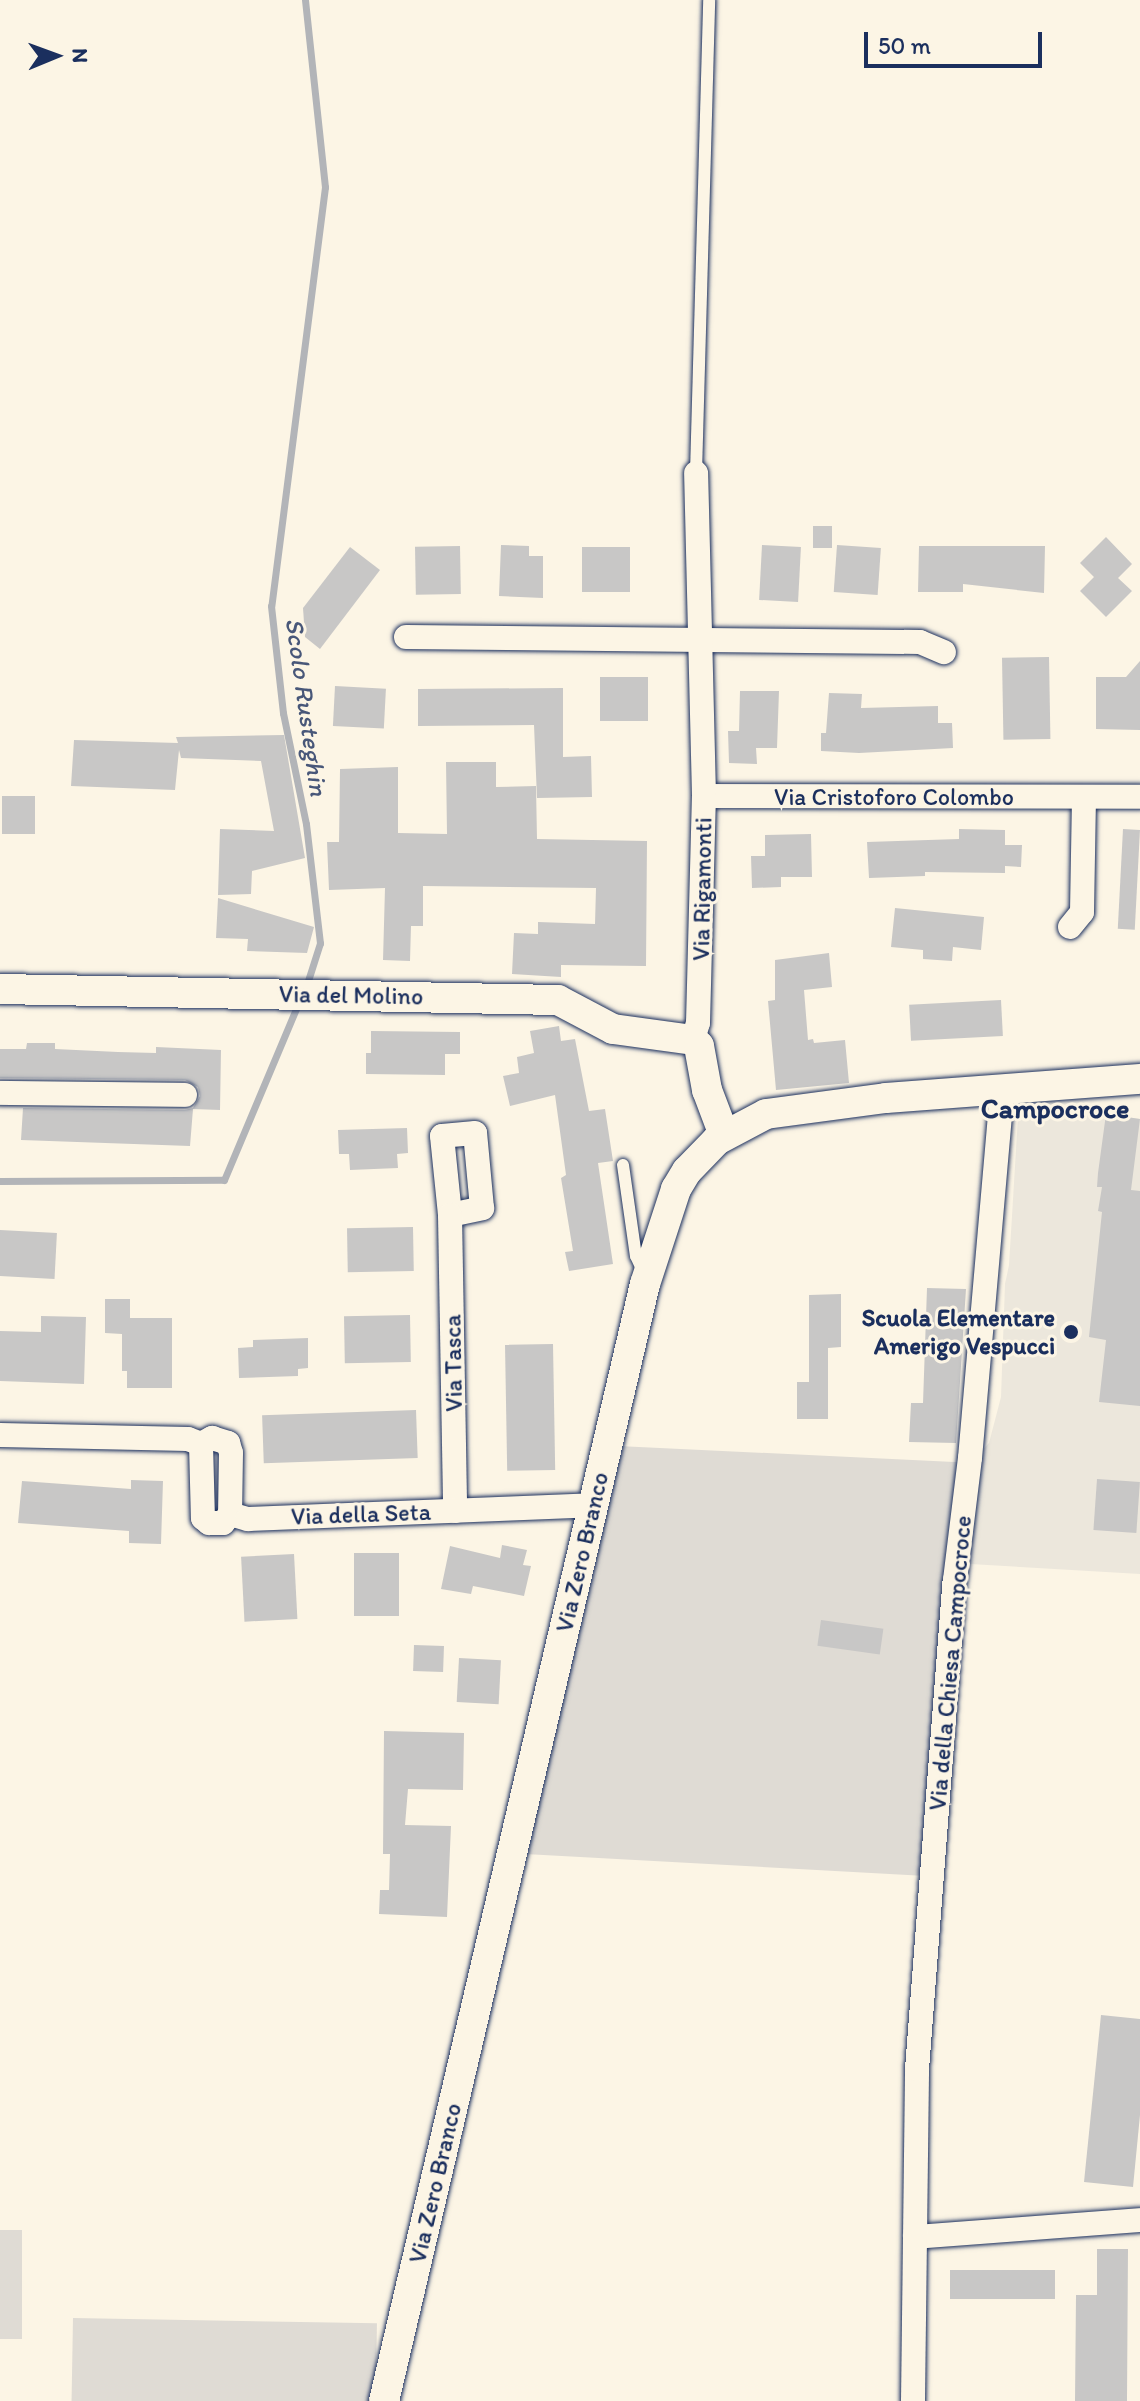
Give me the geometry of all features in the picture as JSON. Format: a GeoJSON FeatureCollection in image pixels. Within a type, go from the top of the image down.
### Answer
{"type":"FeatureCollection","features":[{"type":"Feature","properties":{"kind":"street","name":"Via Rigamonti"},"geometry":{"type":"LineString","coordinates":[[696,473],[704,796],[698,1023],[693,1040],[699,1046],[707,1090],[724,1135]]}},
{"type":"Feature","properties":{"kind":"street"},"geometry":{"type":"LineString","coordinates":[[406,637],[920,642],[944,652]]}},
{"type":"Feature","properties":{"kind":"street","name":"Via Cristoforo Colombo"},"geometry":{"type":"LineString","coordinates":[[704,796],[1140,797]]}},
{"type":"Feature","properties":{"kind":"street"},"geometry":{"type":"LineString","coordinates":[[1070,927],[1082,912],[1084,797]]}},
{"type":"Feature","properties":{"kind":"street","name":"Via del Molino"},"geometry":{"type":"LineString","coordinates":[[0,989],[558,1000],[613,1029],[693,1040]]}},
{"type":"Feature","properties":{"kind":"street","name":"Via Zero Branco"},"geometry":{"type":"LineString","coordinates":[[384,2401],[648,1273],[676,1189],[701,1154],[724,1135],[766,1114],[799,1108],[1002,1089],[1140,1079]]}},
{"type":"Feature","properties":{"kind":"street","name":"Via della Chiesa Campocroce"},"geometry":{"type":"LineString","coordinates":[[913,2401],[917,2069],[952,1618],[1002,1089]]}},
{"type":"Feature","properties":{"kind":"street"},"geometry":{"type":"LineString","coordinates":[[0,1093],[185,1095]]}},
{"type":"Feature","properties":{"kind":"street","name":"Via Tasca"},"geometry":{"type":"LineString","coordinates":[[450,1215],[455,1511]]}},
{"type":"Feature","properties":{"kind":"street","name":"Via della Seta"},"geometry":{"type":"LineString","coordinates":[[0,1435],[188,1439],[201,1444],[203,1518],[209,1523],[223,1523],[230,1514],[248,1519],[593,1505]]}},
{"type":"Feature","properties":{"kind":"street"},"geometry":{"type":"LineString","coordinates":[[915,2237],[1140,2220]]}},
{"type":"Feature","properties":{"kind":"lane"},"geometry":{"type":"LineString","coordinates":[[696,473],[709,0]]}},
{"type":"Feature","properties":{"kind":"lane"},"geometry":{"type":"LineString","coordinates":[[623,1165],[636,1256],[641,1270],[648,1273]]}},
{"type":"Feature","properties":{"kind":"shaded area","name":"Scuola Elementare Amerigo Vespucci"},"geometry":{"type":"Polygon","coordinates":[[[1094,1106],[1106,1114],[1140,1119],[1140,1574],[970,1564],[981,1452],[989,1443],[1001,1397],[1005,1284],[1009,1265],[1018,1117],[1024,1111],[1035,1108],[1094,1106]]]}},
{"type":"Feature","properties":{"kind":"shaded area"},"geometry":{"type":"Polygon","coordinates":[[[618,1446],[975,1463],[926,1876],[525,1854],[618,1446]]]}},
{"type":"Feature","properties":{"kind":"shaded area"},"geometry":{"type":"Polygon","coordinates":[[[0,2230],[22,2230],[22,2339],[0,2339],[0,2230]]]}},
{"type":"Feature","properties":{"kind":"shaded area"},"geometry":{"type":"Polygon","coordinates":[[[73,2318],[377,2323],[376,2401],[72,2401],[73,2318]]]}},
{"type":"Feature","properties":{"kind":"building"},"geometry":{"type":"Polygon","coordinates":[[[813,526],[832,526],[832,548],[813,548],[813,526]]]}},
{"type":"Feature","properties":{"kind":"building"},"geometry":{"type":"Polygon","coordinates":[[[1106,537],[1132,564],[1118,578],[1132,591],[1106,617],[1080,591],[1094,577],[1080,563],[1106,537]]]}},
{"type":"Feature","properties":{"kind":"building"},"geometry":{"type":"Polygon","coordinates":[[[501,545],[529,546],[529,556],[543,556],[543,598],[499,596],[501,545]]]}},
{"type":"Feature","properties":{"kind":"building"},"geometry":{"type":"Polygon","coordinates":[[[762,545],[801,547],[798,602],[759,600],[762,545]]]}},
{"type":"Feature","properties":{"kind":"building"},"geometry":{"type":"Polygon","coordinates":[[[837,545],[881,548],[878,595],[834,592],[837,545]]]}},
{"type":"Feature","properties":{"kind":"building"},"geometry":{"type":"Polygon","coordinates":[[[460,546],[461,594],[416,595],[415,547],[460,546]]]}},
{"type":"Feature","properties":{"kind":"building"},"geometry":{"type":"Polygon","coordinates":[[[919,546],[1045,546],[1044,593],[963,584],[963,592],[918,592],[919,546]]]}},
{"type":"Feature","properties":{"kind":"building"},"geometry":{"type":"Polygon","coordinates":[[[350,547],[380,570],[320,649],[305,637],[303,608],[350,547]]]}},
{"type":"Feature","properties":{"kind":"building"},"geometry":{"type":"Polygon","coordinates":[[[582,547],[630,547],[630,592],[582,592],[582,547]]]}},
{"type":"Feature","properties":{"kind":"building"},"geometry":{"type":"Polygon","coordinates":[[[1049,657],[1050,739],[1003,740],[1002,658],[1049,657]]]}},
{"type":"Feature","properties":{"kind":"building"},"geometry":{"type":"Polygon","coordinates":[[[1140,661],[1140,730],[1096,729],[1096,677],[1126,677],[1140,661]]]}},
{"type":"Feature","properties":{"kind":"building"},"geometry":{"type":"Polygon","coordinates":[[[600,677],[648,677],[648,721],[600,721],[600,677]]]}},
{"type":"Feature","properties":{"kind":"building"},"geometry":{"type":"Polygon","coordinates":[[[335,686],[386,689],[384,729],[333,726],[335,686]]]}},
{"type":"Feature","properties":{"kind":"building"},"geometry":{"type":"Polygon","coordinates":[[[563,688],[563,757],[591,756],[592,797],[537,798],[534,725],[418,726],[418,689],[563,688]]]}},
{"type":"Feature","properties":{"kind":"building"},"geometry":{"type":"Polygon","coordinates":[[[740,691],[779,691],[777,748],[756,748],[757,764],[729,763],[728,731],[739,731],[740,691]]]}},
{"type":"Feature","properties":{"kind":"building"},"geometry":{"type":"Polygon","coordinates":[[[829,693],[862,694],[861,708],[938,706],[938,723],[952,723],[953,748],[859,753],[821,751],[821,733],[826,733],[829,693]]]}},
{"type":"Feature","properties":{"kind":"building"},"geometry":{"type":"Polygon","coordinates":[[[284,735],[305,858],[252,871],[251,894],[218,895],[220,829],[274,831],[261,761],[181,758],[179,750],[175,790],[71,786],[74,740],[178,743],[176,737],[284,735]]]}},
{"type":"Feature","properties":{"kind":"building"},"geometry":{"type":"Polygon","coordinates":[[[446,762],[496,762],[496,787],[536,786],[537,839],[647,841],[646,966],[561,965],[561,977],[512,974],[514,933],[538,934],[538,922],[595,924],[596,888],[423,886],[423,926],[411,926],[410,961],[383,960],[385,888],[329,890],[327,842],[339,842],[340,769],[398,767],[398,833],[447,834],[446,762]]]}},
{"type":"Feature","properties":{"kind":"building"},"geometry":{"type":"Polygon","coordinates":[[[2,796],[35,796],[35,834],[2,834],[2,796]]]}},
{"type":"Feature","properties":{"kind":"building"},"geometry":{"type":"Polygon","coordinates":[[[959,829],[1005,830],[1005,845],[1022,845],[1021,867],[1005,866],[1005,873],[925,872],[925,876],[869,878],[867,842],[959,839],[959,829]]]}},
{"type":"Feature","properties":{"kind":"building"},"geometry":{"type":"Polygon","coordinates":[[[1123,829],[1140,830],[1135,930],[1118,929],[1123,829]]]}},
{"type":"Feature","properties":{"kind":"building"},"geometry":{"type":"Polygon","coordinates":[[[811,834],[812,877],[781,877],[781,887],[752,888],[751,856],[765,856],[765,835],[811,834]]]}},
{"type":"Feature","properties":{"kind":"building"},"geometry":{"type":"Polygon","coordinates":[[[218,898],[314,927],[307,953],[247,951],[248,939],[216,938],[218,898]]]}},
{"type":"Feature","properties":{"kind":"building"},"geometry":{"type":"Polygon","coordinates":[[[895,908],[984,917],[981,950],[953,947],[952,961],[923,959],[923,950],[891,947],[895,908]]]}},
{"type":"Feature","properties":{"kind":"building"},"geometry":{"type":"Polygon","coordinates":[[[829,953],[832,987],[804,990],[808,1040],[813,1039],[814,1043],[845,1040],[849,1083],[776,1090],[768,1001],[775,1000],[775,960],[829,953]]]}},
{"type":"Feature","properties":{"kind":"building"},"geometry":{"type":"Polygon","coordinates":[[[1001,1000],[1003,1036],[911,1041],[909,1005],[1001,1000]]]}},
{"type":"Feature","properties":{"kind":"building"},"geometry":{"type":"Polygon","coordinates":[[[559,1026],[561,1041],[575,1039],[589,1111],[605,1109],[613,1161],[598,1163],[613,1264],[569,1271],[565,1252],[573,1251],[561,1178],[566,1175],[555,1095],[510,1106],[503,1076],[519,1073],[517,1057],[534,1053],[530,1031],[559,1026]]]}},
{"type":"Feature","properties":{"kind":"building"},"geometry":{"type":"Polygon","coordinates":[[[371,1031],[460,1032],[460,1054],[445,1054],[445,1075],[366,1074],[366,1053],[371,1053],[371,1031]]]}},
{"type":"Feature","properties":{"kind":"building"},"geometry":{"type":"Polygon","coordinates":[[[27,1043],[55,1043],[55,1049],[118,1052],[156,1053],[156,1047],[221,1050],[220,1110],[193,1109],[190,1146],[21,1140],[23,1108],[185,1110],[193,1108],[200,1096],[198,1087],[185,1080],[0,1078],[0,1049],[26,1049],[27,1043]]]}},
{"type":"Feature","properties":{"kind":"building"},"geometry":{"type":"Polygon","coordinates":[[[1106,1114],[1140,1119],[1131,1190],[1140,1191],[1140,1406],[1099,1402],[1106,1340],[1089,1337],[1102,1212],[1098,1211],[1102,1187],[1097,1187],[1098,1173],[1106,1114]]]}},
{"type":"Feature","properties":{"kind":"building"},"geometry":{"type":"Polygon","coordinates":[[[407,1128],[408,1153],[397,1154],[398,1168],[350,1170],[349,1154],[339,1154],[338,1130],[407,1128]]]}},
{"type":"Feature","properties":{"kind":"building"},"geometry":{"type":"Polygon","coordinates":[[[413,1227],[414,1271],[348,1272],[347,1228],[413,1227]]]}},
{"type":"Feature","properties":{"kind":"building"},"geometry":{"type":"Polygon","coordinates":[[[0,1230],[57,1233],[55,1279],[0,1276],[0,1230]]]}},
{"type":"Feature","properties":{"kind":"building"},"geometry":{"type":"Polygon","coordinates":[[[927,1288],[966,1289],[956,1443],[909,1442],[911,1403],[923,1403],[927,1288]]]}},
{"type":"Feature","properties":{"kind":"building"},"geometry":{"type":"Polygon","coordinates":[[[841,1294],[841,1347],[828,1348],[828,1419],[797,1419],[797,1382],[809,1382],[809,1295],[841,1294]]]}},
{"type":"Feature","properties":{"kind":"building"},"geometry":{"type":"Polygon","coordinates":[[[105,1299],[130,1299],[130,1318],[172,1318],[172,1388],[127,1388],[127,1371],[122,1371],[122,1334],[105,1333],[105,1299]]]}},
{"type":"Feature","properties":{"kind":"building"},"geometry":{"type":"Polygon","coordinates":[[[410,1315],[411,1362],[345,1363],[344,1316],[410,1315]]]}},
{"type":"Feature","properties":{"kind":"building"},"geometry":{"type":"Polygon","coordinates":[[[41,1316],[86,1317],[84,1384],[0,1381],[0,1331],[41,1332],[41,1316]]]}},
{"type":"Feature","properties":{"kind":"building"},"geometry":{"type":"Polygon","coordinates":[[[308,1338],[308,1368],[298,1369],[298,1376],[239,1378],[238,1348],[253,1347],[253,1340],[308,1338]]]}},
{"type":"Feature","properties":{"kind":"building"},"geometry":{"type":"Polygon","coordinates":[[[553,1344],[555,1470],[507,1471],[505,1345],[553,1344]]]}},
{"type":"Feature","properties":{"kind":"building"},"geometry":{"type":"Polygon","coordinates":[[[416,1410],[418,1458],[264,1463],[262,1415],[416,1410]]]}},
{"type":"Feature","properties":{"kind":"building"},"geometry":{"type":"Polygon","coordinates":[[[1097,1479],[1140,1482],[1136,1533],[1093,1530],[1097,1479]]]}},
{"type":"Feature","properties":{"kind":"building"},"geometry":{"type":"Polygon","coordinates":[[[131,1480],[163,1481],[161,1544],[129,1543],[129,1531],[18,1523],[22,1481],[131,1489],[131,1480]]]}},
{"type":"Feature","properties":{"kind":"building"},"geometry":{"type":"Polygon","coordinates":[[[502,1545],[527,1550],[523,1565],[531,1566],[524,1596],[473,1586],[471,1594],[441,1589],[450,1546],[500,1558],[502,1545]]]}},
{"type":"Feature","properties":{"kind":"building"},"geometry":{"type":"Polygon","coordinates":[[[354,1553],[399,1553],[399,1616],[354,1616],[354,1553]]]}},
{"type":"Feature","properties":{"kind":"building"},"geometry":{"type":"Polygon","coordinates":[[[294,1554],[297,1619],[244,1622],[241,1557],[294,1554]]]}},
{"type":"Feature","properties":{"kind":"building"},"geometry":{"type":"Polygon","coordinates":[[[821,1620],[883,1629],[880,1655],[817,1646],[821,1620]]]}},
{"type":"Feature","properties":{"kind":"building"},"geometry":{"type":"Polygon","coordinates":[[[414,1645],[444,1646],[443,1672],[413,1671],[414,1645]]]}},
{"type":"Feature","properties":{"kind":"building"},"geometry":{"type":"Polygon","coordinates":[[[459,1658],[501,1660],[499,1704],[457,1702],[459,1658]]]}},
{"type":"Feature","properties":{"kind":"building"},"geometry":{"type":"Polygon","coordinates":[[[384,1731],[464,1733],[463,1790],[408,1789],[405,1825],[451,1826],[447,1917],[379,1914],[380,1890],[389,1890],[390,1854],[383,1854],[384,1731]]]}},
{"type":"Feature","properties":{"kind":"building"},"geometry":{"type":"Polygon","coordinates":[[[1101,2015],[1140,2019],[1140,2115],[1133,2187],[1084,2182],[1101,2015]]]}},
{"type":"Feature","properties":{"kind":"building"},"geometry":{"type":"Polygon","coordinates":[[[1097,2249],[1128,2249],[1127,2401],[1075,2401],[1076,2295],[1097,2295],[1097,2249]]]}},
{"type":"Feature","properties":{"kind":"building"},"geometry":{"type":"Polygon","coordinates":[[[950,2270],[1055,2270],[1055,2299],[950,2299],[950,2270]]]}},
{"type":"Feature","properties":{"kind":"waterway","name":"Scolo Rusteghin"},"geometry":{"type":"LineString","coordinates":[[305,0],[325,187],[271,606],[283,713],[306,824],[320,943],[306,987]]}},
{"type":"Feature","properties":{"kind":"waterway","name":"Scolo Rusteghin"},"geometry":{"type":"LineString","coordinates":[[0,1181],[224,1180],[299,1002]]}},
{"type":"Feature","properties":{"kind":"place","name":"Scuola Elementare Amerigo Vespucci"},"geometry":{"type":"Point","coordinates":[1071,1332]}},
{"type":"Feature","properties":{"kind":"district","name":"Campocroce"},"geometry":{"type":"Point","coordinates":[1055,1108]}}]}
